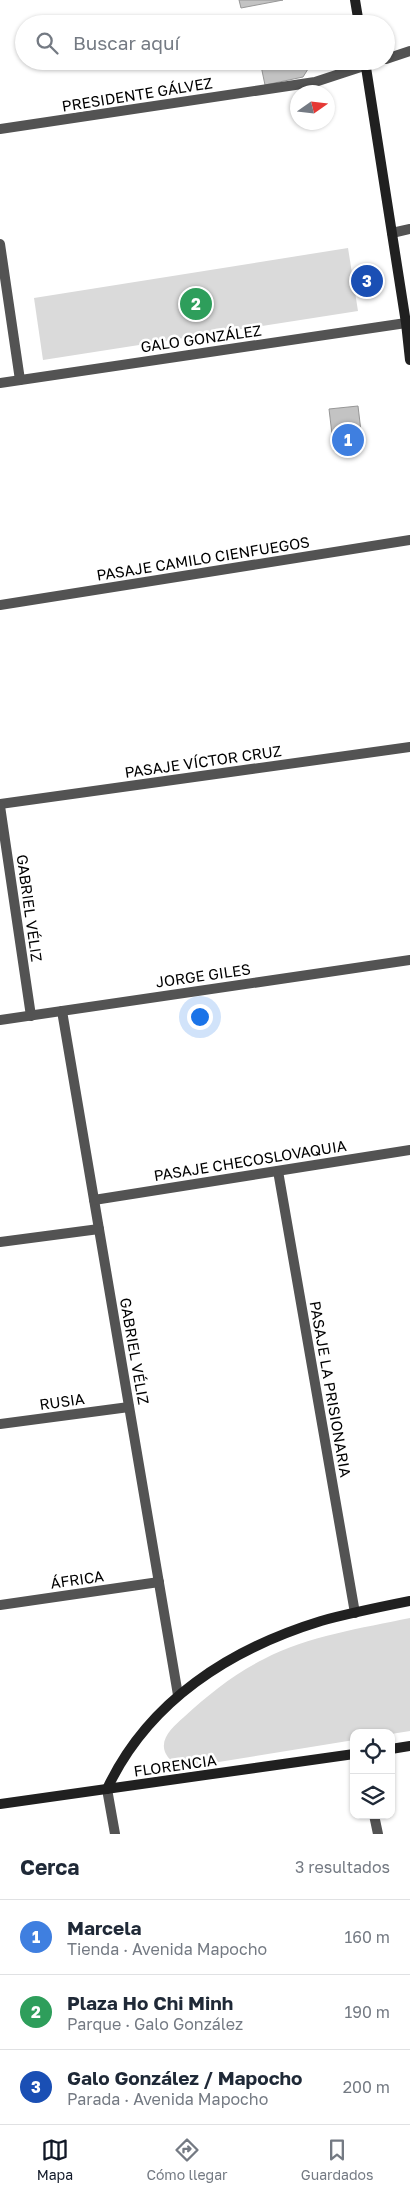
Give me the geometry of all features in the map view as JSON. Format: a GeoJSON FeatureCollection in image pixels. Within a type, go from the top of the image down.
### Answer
{"type":"FeatureCollection","features":[{"type":"Feature","properties":{"kind":"street"},"geometry":{"type":"LineString","coordinates":[[355,0],[358,15]]}},
{"type":"Feature","properties":{"kind":"street"},"geometry":{"type":"LineString","coordinates":[[395,56],[410,51]]}},
{"type":"Feature","properties":{"kind":"street","name":"PRESIDENTE GÁLVEZ"},"geometry":{"type":"LineString","coordinates":[[0,130],[315,82],[348,70]]}},
{"type":"Feature","properties":{"kind":"street"},"geometry":{"type":"LineString","coordinates":[[366,70],[410,360]]}},
{"type":"Feature","properties":{"kind":"street"},"geometry":{"type":"LineString","coordinates":[[392,233],[410,229]]}},
{"type":"Feature","properties":{"kind":"street"},"geometry":{"type":"LineString","coordinates":[[0,244],[20,380]]}},
{"type":"Feature","properties":{"kind":"street","name":"GALO GONZÁLEZ"},"geometry":{"type":"LineString","coordinates":[[0,383],[406,324]]}},
{"type":"Feature","properties":{"kind":"street","name":"PASAJE CAMILO CIENFUEGOS"},"geometry":{"type":"LineString","coordinates":[[0,605],[410,540]]}},
{"type":"Feature","properties":{"kind":"street","name":"PASAJE VÍCTOR CRUZ"},"geometry":{"type":"LineString","coordinates":[[0,805],[410,747]]}},
{"type":"Feature","properties":{"kind":"street","name":"GABRIEL VÉLIZ"},"geometry":{"type":"LineString","coordinates":[[0,805],[31,1016]]}},
{"type":"Feature","properties":{"kind":"street","name":"JORGE GILES"},"geometry":{"type":"LineString","coordinates":[[0,1020],[410,960]]}},
{"type":"Feature","properties":{"kind":"street","name":"GABRIEL VÉLIZ"},"geometry":{"type":"LineString","coordinates":[[62,1011],[178,1695]]}},
{"type":"Feature","properties":{"kind":"street","name":"PASAJE CHECOSLOVAQUIA"},"geometry":{"type":"LineString","coordinates":[[94,1200],[410,1150]]}},
{"type":"Feature","properties":{"kind":"street","name":"PASAJE LA PRISIONARIA"},"geometry":{"type":"LineString","coordinates":[[278,1171],[355,1613]]}},
{"type":"Feature","properties":{"kind":"street"},"geometry":{"type":"LineString","coordinates":[[0,1242],[99,1229]]}},
{"type":"Feature","properties":{"kind":"street","name":"RUSIA"},"geometry":{"type":"LineString","coordinates":[[0,1424],[129,1406]]}},
{"type":"Feature","properties":{"kind":"street","name":"ÁFRICA"},"geometry":{"type":"LineString","coordinates":[[0,1605],[159,1582]]}},
{"type":"Feature","properties":{"kind":"street"},"geometry":{"type":"LineString","coordinates":[[115,1834],[107,1790],[118,1766],[132,1744],[156,1716],[178,1695],[229,1661],[257,1646],[305,1627],[355,1613],[410,1601]]}},
{"type":"Feature","properties":{"kind":"street"},"geometry":{"type":"LineString","coordinates":[[395,1748],[410,1746]]}},
{"type":"Feature","properties":{"kind":"street","name":"FLORENCIA"},"geometry":{"type":"LineString","coordinates":[[0,1804],[350,1755]]}},
{"type":"Feature","properties":{"kind":"street"},"geometry":{"type":"LineString","coordinates":[[375,1819],[378,1834]]}},
{"type":"Feature","properties":{"kind":"shaded area"},"geometry":{"type":"Polygon","coordinates":[[[348,248],[358,311],[43,360],[34,298],[348,248]]]}},
{"type":"Feature","properties":{"kind":"shaded area"},"geometry":{"type":"Polygon","coordinates":[[[410,1618],[410,1731],[395,1733],[395,1729],[350,1729],[350,1741],[200,1765],[176,1763],[166,1754],[164,1743],[168,1733],[212,1692],[232,1678],[281,1651],[299,1644],[354,1629],[410,1618]]]}},
{"type":"Feature","properties":{"kind":"building"},"geometry":{"type":"Polygon","coordinates":[[[239,0],[283,0],[241,8],[239,0]]]}},
{"type":"Feature","properties":{"kind":"building"},"geometry":{"type":"Polygon","coordinates":[[[262,70],[307,70],[303,77],[265,85],[262,70]]]}},
{"type":"Feature","properties":{"kind":"building"},"geometry":{"type":"Polygon","coordinates":[[[358,406],[363,448],[334,451],[329,409],[358,406]]]}},
{"type":"Feature","properties":{"kind":"place","name":"Galo González / Mapocho"},"geometry":{"type":"Point","coordinates":[367,281]}},
{"type":"Feature","properties":{"kind":"place","name":"Plaza Ho Chi Minh"},"geometry":{"type":"Point","coordinates":[196,304]}},
{"type":"Feature","properties":{"kind":"place","name":"Marcela"},"geometry":{"type":"Point","coordinates":[348,440]}}]}
